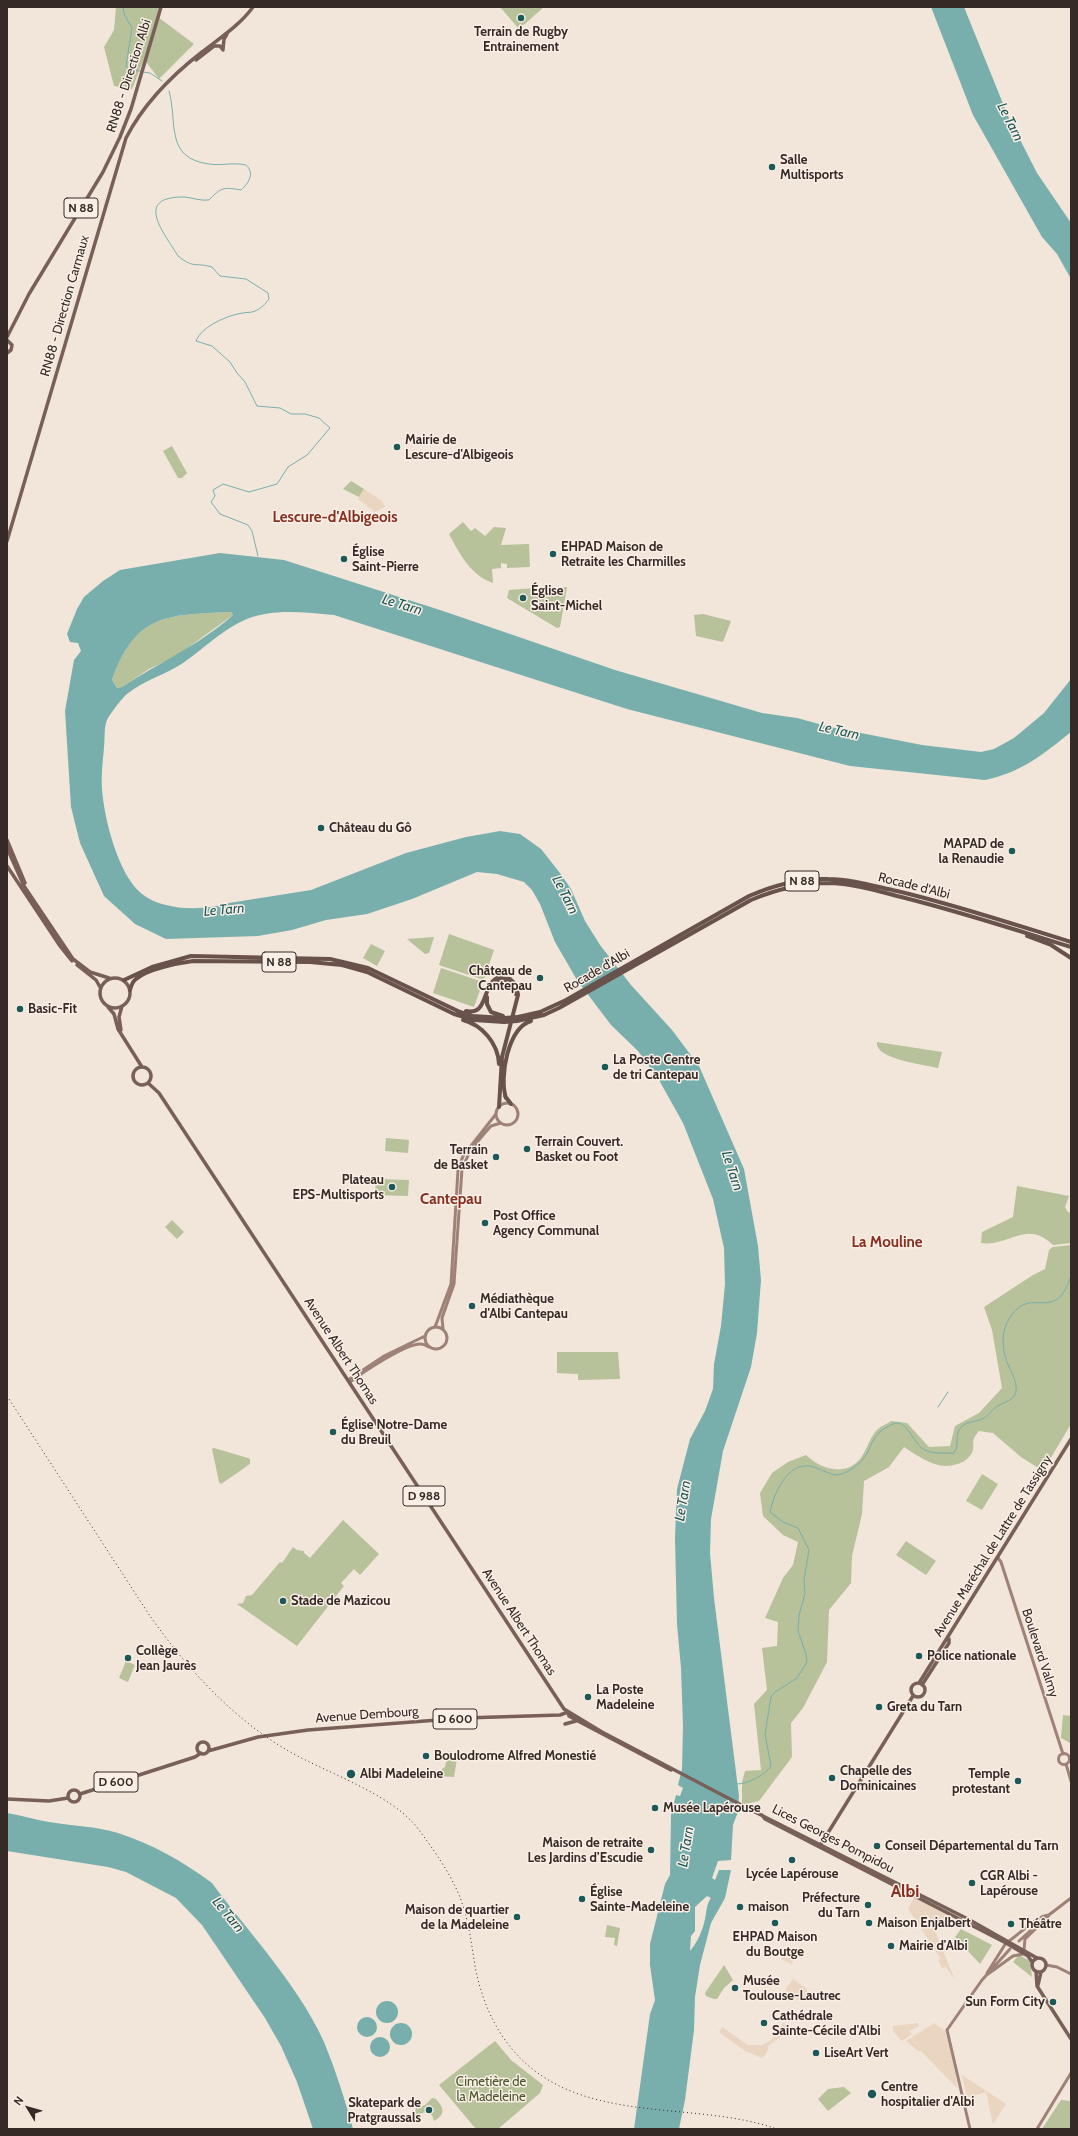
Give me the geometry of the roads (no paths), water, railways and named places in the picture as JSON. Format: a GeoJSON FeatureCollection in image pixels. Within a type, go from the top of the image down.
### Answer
{"type":"FeatureCollection","features":[{"type":"Feature","properties":{"kind":"highway","name":"Rocade d'Albi"},"geometry":{"type":"LineString","coordinates":[[130,990],[134,981],[142,975],[186,962],[205,960],[331,963],[367,972],[441,1009],[474,1020],[505,1019],[544,1015],[559,1008],[765,889],[795,882],[822,879],[853,881],[939,902],[1071,942]]}},
{"type":"Feature","properties":{"kind":"highway","name":"Rocade d'Albi"},"geometry":{"type":"LineString","coordinates":[[637,962],[752,900],[780,889],[806,884],[831,883],[863,888],[939,906],[1071,947]]}},
{"type":"Feature","properties":{"kind":"highway"},"geometry":{"type":"LineString","coordinates":[[1020,931],[1056,948],[1071,958]]}},
{"type":"Feature","properties":{"kind":"highway","name":"Rocade d'Albi"},"geometry":{"type":"LineString","coordinates":[[124,980],[152,967],[191,956],[330,959],[348,962],[368,968],[460,1012],[480,1017],[505,1019]]}},
{"type":"Feature","properties":{"kind":"highway"},"geometry":{"type":"LineString","coordinates":[[414,990],[454,1008],[472,1012],[482,1005],[490,983],[497,978],[506,977],[514,981],[518,988],[518,995],[504,1045],[499,1107]]}},
{"type":"Feature","properties":{"kind":"highway"},"geometry":{"type":"LineString","coordinates":[[505,1019],[495,1014],[488,1008],[487,997],[491,986],[501,980],[512,984],[516,990],[516,1000]]}},
{"type":"Feature","properties":{"kind":"highway","name":"Rocade d'Albi"},"geometry":{"type":"LineString","coordinates":[[518,1018],[567,1002]]}},
{"type":"Feature","properties":{"kind":"highway"},"geometry":{"type":"LineString","coordinates":[[506,1098],[504,1085],[505,1063],[518,1030],[524,1023],[543,1017],[559,1008]]}},
{"type":"Feature","properties":{"kind":"highway"},"geometry":{"type":"LineString","coordinates":[[441,1009],[477,1026],[491,1041],[499,1059],[500,1097]]}},
{"type":"Feature","properties":{"kind":"highway"},"geometry":{"type":"LineString","coordinates":[[504,1045],[503,1088],[506,1098],[511,1104]]}},
{"type":"Feature","properties":{"kind":"main road","name":"RN88 - Direction Albi"},"geometry":{"type":"LineString","coordinates":[[7,339],[29,294],[108,162],[126,125],[161,7]]}},
{"type":"Feature","properties":{"kind":"main road"},"geometry":{"type":"LineString","coordinates":[[162,88],[224,39],[252,8]]}},
{"type":"Feature","properties":{"kind":"main road","name":"RN88 - Direction Carmaux"},"geometry":{"type":"LineString","coordinates":[[7,541],[120,152],[137,119],[162,88],[176,73],[232,28],[252,8]]}},
{"type":"Feature","properties":{"kind":"main road"},"geometry":{"type":"LineString","coordinates":[[214,46],[220,46],[223,50],[224,39]]}},
{"type":"Feature","properties":{"kind":"main road"},"geometry":{"type":"LineString","coordinates":[[7,339],[11,342],[12,348],[7,353]]}},
{"type":"Feature","properties":{"kind":"main road"},"geometry":{"type":"LineString","coordinates":[[7,840],[30,896]]}},
{"type":"Feature","properties":{"kind":"main road"},"geometry":{"type":"LineString","coordinates":[[7,848],[30,896],[73,959],[90,972],[109,978],[116,977],[124,980],[130,990],[129,999],[122,1006],[115,1008],[107,1006]]}},
{"type":"Feature","properties":{"kind":"main road"},"geometry":{"type":"LineString","coordinates":[[7,866],[60,946],[72,961],[96,980],[100,987],[101,1000],[114,1014],[116,1024],[142,1066],[148,1069],[151,1074],[148,1083],[140,1085],[133,1078],[133,1072],[136,1068],[142,1066]]}},
{"type":"Feature","properties":{"kind":"main road"},"geometry":{"type":"LineString","coordinates":[[100,987],[109,978]]}},
{"type":"Feature","properties":{"kind":"main road"},"geometry":{"type":"LineString","coordinates":[[122,1006],[119,1022],[122,1035]]}},
{"type":"Feature","properties":{"kind":"main road","name":"Avenue Albert Thomas"},"geometry":{"type":"LineString","coordinates":[[148,1083],[160,1093],[562,1706],[568,1712]]}},
{"type":"Feature","properties":{"kind":"main road"},"geometry":{"type":"LineString","coordinates":[[349,1381],[413,1346],[420,1344],[438,1349],[445,1344],[447,1336],[443,1329],[442,1318],[454,1284],[462,1169],[470,1151],[491,1126],[510,1124],[516,1119],[517,1110],[511,1104],[504,1104],[499,1107],[496,1114],[469,1148],[460,1165],[457,1176],[451,1284],[435,1327]]}},
{"type":"Feature","properties":{"kind":"main road"},"geometry":{"type":"LineString","coordinates":[[496,1114],[497,1119],[501,1124]]}},
{"type":"Feature","properties":{"kind":"main road"},"geometry":{"type":"LineString","coordinates":[[429,1347],[425,1342],[425,1336],[428,1330],[435,1327],[443,1329]]}},
{"type":"Feature","properties":{"kind":"main road"},"geometry":{"type":"LineString","coordinates":[[349,1381],[384,1356],[425,1336]]}},
{"type":"Feature","properties":{"kind":"main road","name":"Avenue Maréchal de Lattre de Tassigny"},"geometry":{"type":"LineString","coordinates":[[921,1684],[949,1643],[949,1639],[1071,1439]]}},
{"type":"Feature","properties":{"kind":"main road","name":"Boulevard Valmy"},"geometry":{"type":"LineString","coordinates":[[998,1558],[1001,1562],[1063,1754]]}},
{"type":"Feature","properties":{"kind":"main road"},"geometry":{"type":"LineString","coordinates":[[821,1844],[913,1696],[911,1688],[914,1684],[921,1684],[924,1689],[923,1695],[917,1697],[913,1696]]}},
{"type":"Feature","properties":{"kind":"main road"},"geometry":{"type":"LineString","coordinates":[[568,1712],[570,1716],[604,1736],[661,1766],[677,1772]]}},
{"type":"Feature","properties":{"kind":"main road"},"geometry":{"type":"LineString","coordinates":[[568,1712],[677,1772]]}},
{"type":"Feature","properties":{"kind":"main road","name":"Avenue Dembourg"},"geometry":{"type":"LineString","coordinates":[[208,1751],[218,1750],[256,1738],[308,1730],[457,1719],[560,1716],[568,1712]]}},
{"type":"Feature","properties":{"kind":"main road"},"geometry":{"type":"LineString","coordinates":[[564,1724],[578,1721]]}},
{"type":"Feature","properties":{"kind":"main road"},"geometry":{"type":"LineString","coordinates":[[210,1747],[208,1751],[199,1752],[197,1746],[201,1742],[207,1743],[210,1747],[218,1750]]}},
{"type":"Feature","properties":{"kind":"main road","name":"D 600"},"geometry":{"type":"LineString","coordinates":[[80,1794],[191,1758],[199,1752]]}},
{"type":"Feature","properties":{"kind":"main road"},"geometry":{"type":"LineString","coordinates":[[1063,1754],[1067,1754],[1070,1758],[1066,1764],[1062,1764],[1059,1761],[1059,1757],[1063,1754]]}},
{"type":"Feature","properties":{"kind":"main road"},"geometry":{"type":"LineString","coordinates":[[1066,1764],[1071,1781]]}},
{"type":"Feature","properties":{"kind":"main road","name":"Lices Georges Pompidou"},"geometry":{"type":"LineString","coordinates":[[677,1772],[952,1910],[1008,1942]]}},
{"type":"Feature","properties":{"kind":"main road"},"geometry":{"type":"LineString","coordinates":[[72,1790],[78,1790],[80,1799],[76,1802],[72,1802],[68,1798],[68,1794],[72,1790]]}},
{"type":"Feature","properties":{"kind":"main road"},"geometry":{"type":"LineString","coordinates":[[7,1799],[49,1801],[68,1798]]}},
{"type":"Feature","properties":{"kind":"main road","name":"Lices Georges Pompidou"},"geometry":{"type":"LineString","coordinates":[[761,1815],[765,1819],[1008,1942]]}},
{"type":"Feature","properties":{"kind":"main road"},"geometry":{"type":"LineString","coordinates":[[1019,1941],[1048,1915],[1071,1898]]}},
{"type":"Feature","properties":{"kind":"main road"},"geometry":{"type":"LineString","coordinates":[[986,1974],[989,1967],[1008,1942],[1034,1922],[1045,1915],[1048,1915]]}},
{"type":"Feature","properties":{"kind":"main road"},"geometry":{"type":"LineString","coordinates":[[1048,1915],[1025,1939],[1024,1952],[1032,1962],[1032,1966],[1036,1971],[1038,1986],[1071,2039]]}},
{"type":"Feature","properties":{"kind":"main road"},"geometry":{"type":"LineString","coordinates":[[1008,1942],[1024,1952],[1043,1959],[1046,1965]]}},
{"type":"Feature","properties":{"kind":"main road"},"geometry":{"type":"LineString","coordinates":[[970,2129],[947,2030],[986,1974],[1010,1949]]}},
{"type":"Feature","properties":{"kind":"main road"},"geometry":{"type":"LineString","coordinates":[[986,1974],[1013,1956],[1024,1952]]}},
{"type":"Feature","properties":{"kind":"main road"},"geometry":{"type":"LineString","coordinates":[[1032,1962],[1037,1958]]}},
{"type":"Feature","properties":{"kind":"main road"},"geometry":{"type":"LineString","coordinates":[[1038,1986],[1042,1972],[1046,1965]]}},
{"type":"Feature","properties":{"kind":"main road"},"geometry":{"type":"LineString","coordinates":[[1046,1965],[1057,1967],[1071,1974]]}},
{"type":"Feature","properties":{"kind":"main road"},"geometry":{"type":"LineString","coordinates":[[1036,1971],[1042,1972]]}},
{"type":"Feature","properties":{"kind":"main road"},"geometry":{"type":"LineString","coordinates":[[947,2030],[970,2129]]}},
{"type":"Feature","properties":{"kind":"main road"},"geometry":{"type":"LineString","coordinates":[[1037,2129],[1071,2073]]}},
{"type":"Feature","properties":{"kind":"water","name":"Le Tarn"},"geometry":{"type":"Polygon","coordinates":[[[931,7],[964,7],[1008,116],[1037,173],[1071,223],[1071,279],[1057,254],[1042,237],[973,115],[931,7]]]}},
{"type":"Feature","properties":{"kind":"water","name":"Le Tarn"},"geometry":{"type":"Polygon","coordinates":[[[220,553],[284,560],[443,611],[615,670],[762,713],[797,718],[830,727],[922,745],[981,752],[994,749],[1014,738],[1044,713],[1071,679],[1071,732],[1031,762],[1009,773],[985,780],[850,766],[627,709],[334,615],[282,612],[253,617],[231,627],[183,663],[140,685],[127,694],[112,712],[106,723],[102,768],[102,789],[109,830],[119,860],[133,885],[142,894],[161,904],[184,908],[219,906],[229,903],[311,890],[406,853],[466,837],[500,831],[520,834],[541,849],[560,873],[571,889],[585,921],[600,945],[631,985],[672,1030],[699,1066],[744,1169],[758,1246],[761,1280],[757,1333],[751,1367],[723,1451],[711,1519],[710,1553],[714,1598],[739,1796],[738,1812],[733,1825],[731,1860],[718,1861],[712,1878],[715,1880],[719,1870],[731,1870],[725,1898],[711,1923],[700,1965],[695,1997],[694,2030],[685,2100],[679,2129],[634,2129],[650,2014],[655,2000],[650,1965],[650,1944],[665,1884],[670,1875],[671,1815],[676,1795],[680,1796],[683,1788],[678,1785],[682,1769],[683,1726],[681,1668],[677,1624],[675,1538],[677,1489],[690,1439],[705,1411],[713,1389],[714,1364],[721,1326],[725,1284],[724,1248],[713,1199],[683,1123],[659,1080],[638,1051],[611,1025],[577,980],[555,942],[540,904],[532,890],[524,882],[497,874],[477,872],[412,899],[367,914],[326,920],[292,930],[258,936],[166,939],[135,924],[104,896],[80,843],[71,807],[65,711],[74,660],[81,651],[78,643],[70,642],[67,634],[77,609],[84,597],[103,581],[120,570],[220,553]],[[231,612],[189,614],[156,622],[143,630],[132,642],[121,658],[112,680],[117,688],[122,687],[193,645],[233,615],[231,612]],[[707,1896],[695,1907],[695,1931],[691,1936],[690,1951],[703,1928],[707,1906],[711,1898],[707,1896]]]}},
{"type":"Feature","properties":{"kind":"water","name":"Le Tarn"},"geometry":{"type":"Polygon","coordinates":[[[7,1813],[44,1821],[93,1827],[131,1837],[167,1854],[212,1883],[287,1980],[314,2021],[332,2064],[353,2129],[313,2129],[297,2082],[281,2046],[265,2018],[202,1925],[176,1898],[126,1872],[108,1867],[7,1851],[7,1813]]]}},
{"type":"Feature","properties":{"kind":"water"},"geometry":{"type":"Polygon","coordinates":[[[387,2001],[391,2002],[397,2008],[397,2016],[391,2022],[387,2023],[383,2022],[377,2016],[376,2012],[377,2008],[383,2002],[387,2001]]]}},
{"type":"Feature","properties":{"kind":"water"},"geometry":{"type":"Polygon","coordinates":[[[367,2017],[374,2020],[377,2027],[374,2034],[367,2037],[360,2034],[357,2027],[360,2020],[367,2017]]]}},
{"type":"Feature","properties":{"kind":"water"},"geometry":{"type":"Polygon","coordinates":[[[401,2023],[409,2026],[412,2034],[409,2042],[401,2045],[393,2042],[390,2034],[393,2026],[401,2023]]]}},
{"type":"Feature","properties":{"kind":"water"},"geometry":{"type":"Polygon","coordinates":[[[380,2037],[387,2040],[390,2047],[387,2054],[380,2057],[373,2054],[370,2047],[373,2040],[380,2037]]]}},
{"type":"Feature","properties":{"kind":"waterway"},"geometry":{"type":"LineString","coordinates":[[123,7],[124,14],[132,28],[126,66],[129,70],[140,71]]}},
{"type":"Feature","properties":{"kind":"waterway"},"geometry":{"type":"LineString","coordinates":[[143,72],[150,73],[162,81]]}},
{"type":"Feature","properties":{"kind":"waterway"},"geometry":{"type":"LineString","coordinates":[[169,91],[176,137],[179,146],[185,154],[195,160],[209,164],[246,165],[250,171],[250,178],[241,190],[231,188],[223,189],[209,200],[185,197],[169,198],[160,203],[156,209],[157,218],[161,227],[178,256],[183,260],[191,264],[212,267],[220,276],[246,279],[268,293],[269,299],[255,311],[237,314],[216,322],[204,331],[196,341],[212,346],[230,362],[245,382],[257,406],[280,408],[291,414],[305,414],[319,418],[330,428],[307,455],[288,467],[277,484],[249,492],[223,484],[213,490],[215,496],[211,502],[220,514],[248,525],[252,531],[258,556]]}},
{"type":"Feature","properties":{"kind":"waterway"},"geometry":{"type":"LineString","coordinates":[[737,1784],[741,1784],[756,1778],[765,1773],[771,1766],[765,1734],[771,1697],[775,1692],[797,1678],[807,1662],[806,1654],[798,1631],[799,1615],[805,1594],[804,1580],[809,1550],[798,1528],[783,1522],[770,1512],[778,1488],[788,1474],[802,1466],[810,1466],[836,1475],[848,1471],[863,1459],[877,1435],[895,1423],[900,1423],[904,1426],[918,1444],[927,1451],[937,1453],[954,1453],[957,1447],[958,1433],[961,1427],[985,1417],[1015,1395],[1015,1381],[1008,1364],[1003,1343],[1005,1329],[1011,1316],[1017,1309],[1024,1305],[1055,1300],[1063,1294],[1071,1276]]}},
{"type":"Feature","properties":{"kind":"waterway"},"geometry":{"type":"LineString","coordinates":[[938,1407],[948,1392]]}},
{"type":"Feature","properties":{"kind":"railway"},"geometry":{"type":"LineString","coordinates":[[7,1396],[148,1613],[177,1652],[209,1688],[245,1721],[265,1736],[301,1758],[375,1794],[407,1817],[419,1830],[444,1867],[460,1896],[471,1938],[476,1971],[485,2002],[499,2031],[518,2056],[542,2076],[569,2090],[597,2100],[657,2110],[719,2116],[748,2121],[777,2129]]}},
{"type":"Feature","properties":{"kind":"place","name":"Terrain de Rugby Entrainement"},"geometry":{"type":"Point","coordinates":[521,18]}},
{"type":"Feature","properties":{"kind":"place","name":"Salle Multisports"},"geometry":{"type":"Point","coordinates":[772,167]}},
{"type":"Feature","properties":{"kind":"place","name":"Mairie de Lescure-d'Albigeois"},"geometry":{"type":"Point","coordinates":[397,447]}},
{"type":"Feature","properties":{"kind":"place","name":"EHPAD Maison de Retraite les Charmilles"},"geometry":{"type":"Point","coordinates":[553,554]}},
{"type":"Feature","properties":{"kind":"place","name":"Église Saint-Pierre"},"geometry":{"type":"Point","coordinates":[344,559]}},
{"type":"Feature","properties":{"kind":"place","name":"Église Saint-Michel"},"geometry":{"type":"Point","coordinates":[523,598]}},
{"type":"Feature","properties":{"kind":"place","name":"Château du Gô"},"geometry":{"type":"Point","coordinates":[321,828]}},
{"type":"Feature","properties":{"kind":"place","name":"MAPAD de la Renaudie"},"geometry":{"type":"Point","coordinates":[1012,851]}},
{"type":"Feature","properties":{"kind":"place","name":"Château de Cantepau"},"geometry":{"type":"Point","coordinates":[540,978]}},
{"type":"Feature","properties":{"kind":"place","name":"Basic-Fit"},"geometry":{"type":"Point","coordinates":[20,1009]}},
{"type":"Feature","properties":{"kind":"place","name":"La Poste Centre de tri Cantepau"},"geometry":{"type":"Point","coordinates":[605,1067]}},
{"type":"Feature","properties":{"kind":"place","name":"Terrain Couvert. Basket ou Foot"},"geometry":{"type":"Point","coordinates":[527,1149]}},
{"type":"Feature","properties":{"kind":"place","name":"Terrain de Basket"},"geometry":{"type":"Point","coordinates":[496,1157]}},
{"type":"Feature","properties":{"kind":"place","name":"Plateau EPS-Multisports"},"geometry":{"type":"Point","coordinates":[392,1187]}},
{"type":"Feature","properties":{"kind":"place","name":"Post Office Agency Communal"},"geometry":{"type":"Point","coordinates":[485,1223]}},
{"type":"Feature","properties":{"kind":"place","name":"Médiathèque d'Albi Cantepau"},"geometry":{"type":"Point","coordinates":[472,1306]}},
{"type":"Feature","properties":{"kind":"place","name":"Église Notre-Dame du Breuil"},"geometry":{"type":"Point","coordinates":[333,1432]}},
{"type":"Feature","properties":{"kind":"place","name":"Stade de Mazicou"},"geometry":{"type":"Point","coordinates":[283,1601]}},
{"type":"Feature","properties":{"kind":"place","name":"Police nationale"},"geometry":{"type":"Point","coordinates":[919,1656]}},
{"type":"Feature","properties":{"kind":"place","name":"Collège Jean Jaurès"},"geometry":{"type":"Point","coordinates":[128,1658]}},
{"type":"Feature","properties":{"kind":"place","name":"La Poste Madeleine"},"geometry":{"type":"Point","coordinates":[588,1697]}},
{"type":"Feature","properties":{"kind":"place","name":"Greta du Tarn"},"geometry":{"type":"Point","coordinates":[879,1707]}},
{"type":"Feature","properties":{"kind":"place","name":"Boulodrome Alfred Monestié"},"geometry":{"type":"Point","coordinates":[426,1756]}},
{"type":"Feature","properties":{"kind":"place","name":"Albi Madeleine"},"geometry":{"type":"Point","coordinates":[351,1774]}},
{"type":"Feature","properties":{"kind":"place","name":"Chapelle des Dominicaines"},"geometry":{"type":"Point","coordinates":[832,1778]}},
{"type":"Feature","properties":{"kind":"place","name":"Temple protestant"},"geometry":{"type":"Point","coordinates":[1018,1781]}},
{"type":"Feature","properties":{"kind":"place","name":"Musée Lapérouse"},"geometry":{"type":"Point","coordinates":[655,1808]}},
{"type":"Feature","properties":{"kind":"place","name":"Conseil Départemental du Tarn"},"geometry":{"type":"Point","coordinates":[877,1846]}},
{"type":"Feature","properties":{"kind":"place","name":"Maison de retraite Les Jardins d’Escudie"},"geometry":{"type":"Point","coordinates":[651,1850]}},
{"type":"Feature","properties":{"kind":"place","name":"Lycée Lapérouse"},"geometry":{"type":"Point","coordinates":[792,1860]}},
{"type":"Feature","properties":{"kind":"place","name":"CGR Albi - Lapérouse"},"geometry":{"type":"Point","coordinates":[972,1883]}},
{"type":"Feature","properties":{"kind":"place","name":"Église Sainte-Madeleine"},"geometry":{"type":"Point","coordinates":[582,1899]}},
{"type":"Feature","properties":{"kind":"place","name":"Préfecture du Tarn"},"geometry":{"type":"Point","coordinates":[868,1905]}},
{"type":"Feature","properties":{"kind":"place","name":"maison"},"geometry":{"type":"Point","coordinates":[740,1907]}},
{"type":"Feature","properties":{"kind":"place","name":"Maison de quartier de la Madeleine"},"geometry":{"type":"Point","coordinates":[517,1917]}},
{"type":"Feature","properties":{"kind":"place","name":"EHPAD Maison du Boutge"},"geometry":{"type":"Point","coordinates":[775,1923]}},
{"type":"Feature","properties":{"kind":"place","name":"Maison Enjalbert"},"geometry":{"type":"Point","coordinates":[869,1923]}},
{"type":"Feature","properties":{"kind":"place","name":"Théâtre"},"geometry":{"type":"Point","coordinates":[1011,1924]}},
{"type":"Feature","properties":{"kind":"place","name":"Mairie d'Albi"},"geometry":{"type":"Point","coordinates":[891,1946]}},
{"type":"Feature","properties":{"kind":"place","name":"Musée Toulouse-Lautrec"},"geometry":{"type":"Point","coordinates":[735,1988]}},
{"type":"Feature","properties":{"kind":"place","name":"Sun Form City"},"geometry":{"type":"Point","coordinates":[1053,2002]}},
{"type":"Feature","properties":{"kind":"place","name":"Cathédrale Sainte-Cécile d'Albi"},"geometry":{"type":"Point","coordinates":[764,2023]}},
{"type":"Feature","properties":{"kind":"place","name":"LiseArt Vert"},"geometry":{"type":"Point","coordinates":[816,2053]}},
{"type":"Feature","properties":{"kind":"place","name":"Centre hospitalier d'Albi"},"geometry":{"type":"Point","coordinates":[872,2094]}},
{"type":"Feature","properties":{"kind":"place","name":"Skatepark de Pratgraussals"},"geometry":{"type":"Point","coordinates":[429,2110]}},
{"type":"Feature","properties":{"kind":"district","name":"Lescure-d'Albigeois"},"geometry":{"type":"Point","coordinates":[335,518]}},
{"type":"Feature","properties":{"kind":"district","name":"Cantepau"},"geometry":{"type":"Point","coordinates":[451,1200]}},
{"type":"Feature","properties":{"kind":"district","name":"La Mouline"},"geometry":{"type":"Point","coordinates":[887,1243]}},
{"type":"Feature","properties":{"kind":"district","name":"Albi"},"geometry":{"type":"Point","coordinates":[905,1892]}},
{"type":"Feature","properties":{"kind":"park label","name":"Cimetière de la Madeleine"},"geometry":{"type":"Point","coordinates":[491,2090]}}]}
